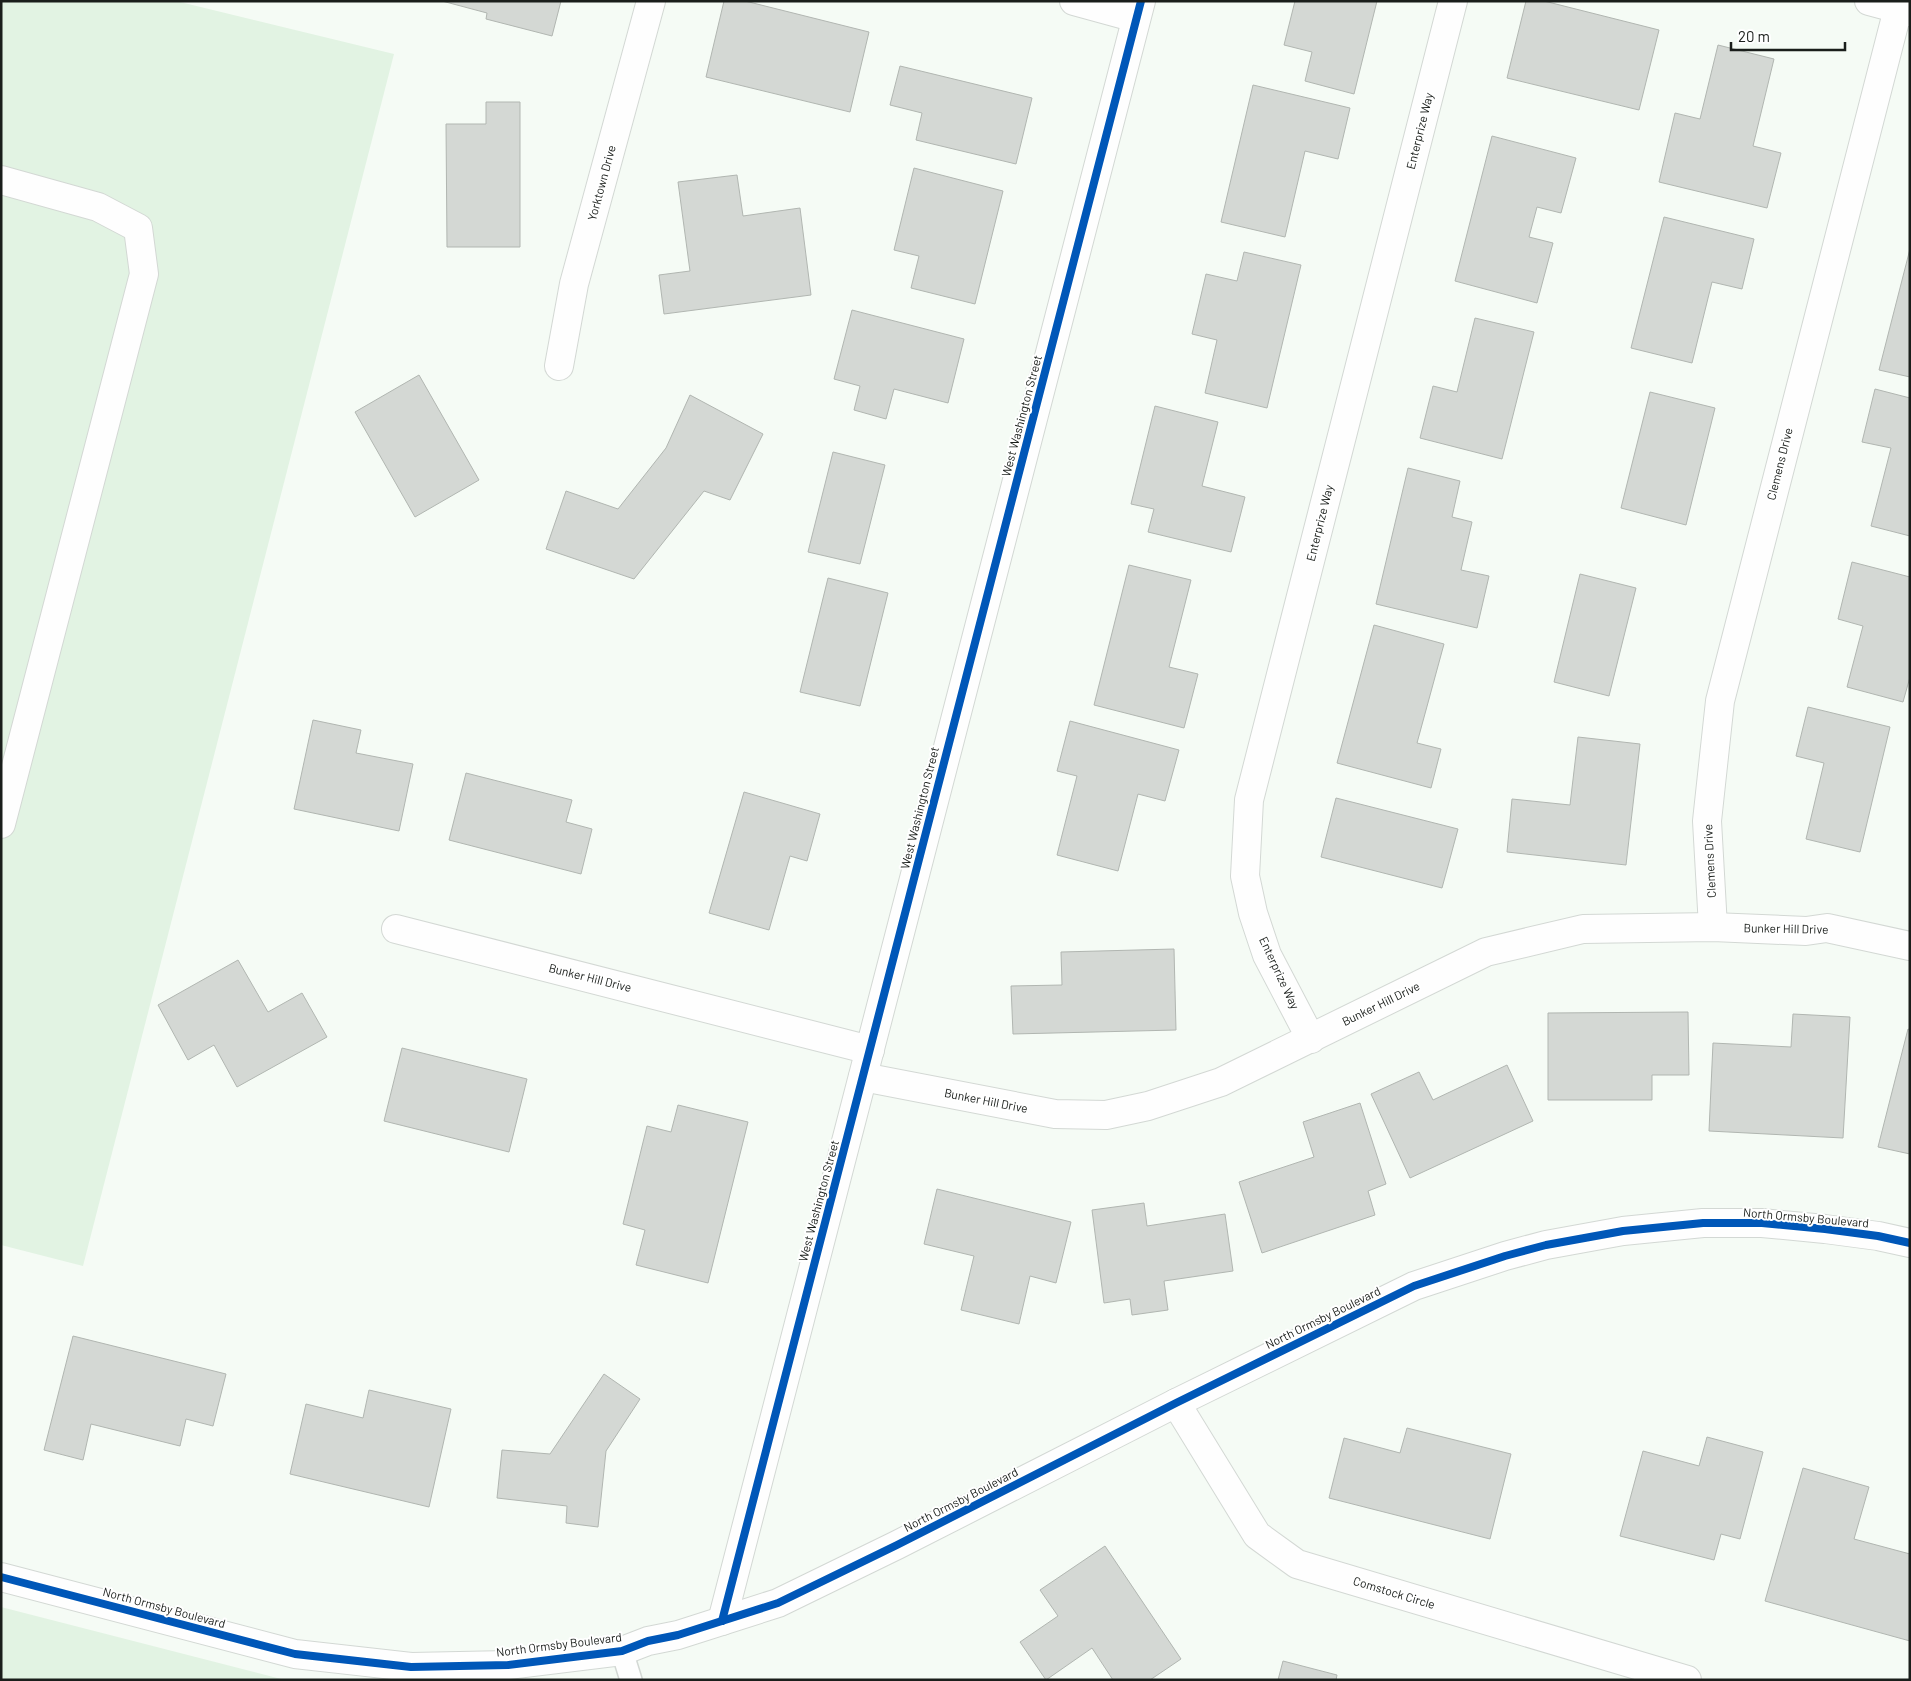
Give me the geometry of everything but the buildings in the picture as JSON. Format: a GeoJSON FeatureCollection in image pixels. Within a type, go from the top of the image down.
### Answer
{"type":"FeatureCollection","features":[{"type":"Feature","properties":{"kind":"street","name":"Yorktown Drive"},"geometry":{"type":"LineString","coordinates":[[559,366],[574,284],[651,1]]}},
{"type":"Feature","properties":{"kind":"street"},"geometry":{"type":"LineString","coordinates":[[1074,1],[1139,10]]}},
{"type":"Feature","properties":{"kind":"street","name":"Enterprize Way"},"geometry":{"type":"LineString","coordinates":[[1311,1039],[1267,955],[1253,913],[1245,876],[1249,800],[1453,1]]}},
{"type":"Feature","properties":{"kind":"street"},"geometry":{"type":"LineString","coordinates":[[1869,1],[1904,10]]}},
{"type":"Feature","properties":{"kind":"street","name":"West Washington Street"},"geometry":{"type":"LineString","coordinates":[[722,1621],[1139,10]]}},
{"type":"Feature","properties":{"kind":"street","name":"Clemens Drive"},"geometry":{"type":"LineString","coordinates":[[1713,927],[1707,821],[1720,701],[1904,10]]}},
{"type":"Feature","properties":{"kind":"street"},"geometry":{"type":"LineString","coordinates":[[1,180],[98,207],[138,228],[144,274],[1,824]]}},
{"type":"Feature","properties":{"kind":"street","name":"Bunker Hill Drive"},"geometry":{"type":"LineString","coordinates":[[863,1077],[1055,1114],[1106,1115],[1148,1106],[1221,1082],[1486,952],[1584,930],[1713,927],[1806,931],[1827,928],[1910,946]]}},
{"type":"Feature","properties":{"kind":"street","name":"Bunker Hill Drive"},"geometry":{"type":"LineString","coordinates":[[396,929],[870,1050]]}},
{"type":"Feature","properties":{"kind":"street","name":"North Ormsby Boulevard"},"geometry":{"type":"LineString","coordinates":[[1,1577],[295,1654],[411,1667],[508,1665],[622,1650],[648,1641],[678,1635],[778,1603],[897,1546],[1176,1403],[1414,1286],[1505,1256],[1546,1245],[1622,1232],[1702,1223],[1762,1223],[1878,1236],[1910,1243]]}},
{"type":"Feature","properties":{"kind":"street","name":"Comstock Circle"},"geometry":{"type":"LineString","coordinates":[[1176,1403],[1256,1535],[1297,1564],[1687,1680]]}},
{"type":"Feature","properties":{"kind":"lane"},"geometry":{"type":"LineString","coordinates":[[622,1650],[631,1680]]}},
{"type":"Feature","properties":{"kind":"green space"},"geometry":{"type":"Polygon","coordinates":[[[1,1],[176,1],[394,54],[83,1266],[1,1245],[1,1]]]}},
{"type":"Feature","properties":{"kind":"green space"},"geometry":{"type":"Polygon","coordinates":[[[1,1607],[285,1680],[1,1680],[1,1607]]]}},
{"type":"Feature","properties":{"kind":"cycle path"},"geometry":{"type":"LineString","coordinates":[[722,1621],[1141,1]]}},
{"type":"Feature","properties":{"kind":"cycle path"},"geometry":{"type":"LineString","coordinates":[[1,1577],[295,1654],[411,1667],[508,1665],[622,1651],[648,1641],[678,1635],[778,1603],[1414,1286],[1505,1256],[1546,1245],[1623,1231],[1703,1223],[1762,1223],[1825,1229],[1878,1236],[1910,1243]]}}]}
